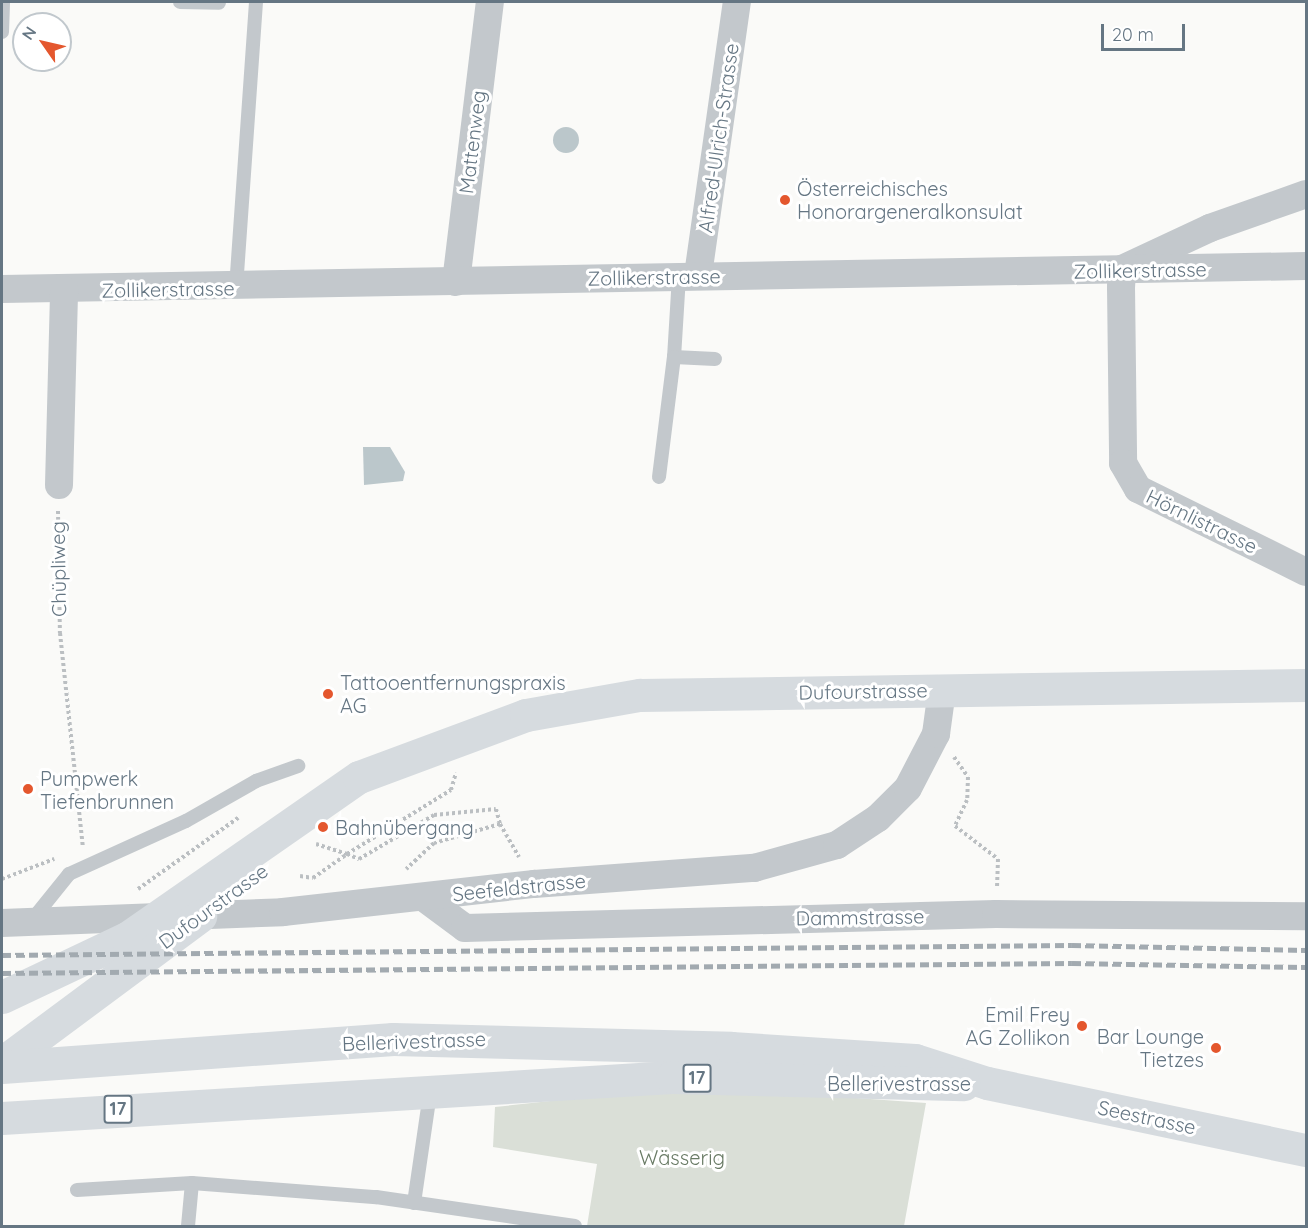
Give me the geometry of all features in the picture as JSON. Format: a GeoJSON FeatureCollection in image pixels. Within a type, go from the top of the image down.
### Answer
{"type":"FeatureCollection","features":[{"type":"Feature","properties":{"kind":"main road","name":"Dufourstrasse"},"geometry":{"type":"LineString","coordinates":[[2,997],[127,938],[364,787],[428,752],[526,716],[640,695],[1306,685]]}},
{"type":"Feature","properties":{"kind":"main road","name":"Dufourstrasse"},"geometry":{"type":"LineString","coordinates":[[2,1065],[364,787]]}},
{"type":"Feature","properties":{"kind":"main road","name":"Bellerivestrasse"},"geometry":{"type":"LineString","coordinates":[[2,1065],[472,1037],[915,1060],[987,1083]]}},
{"type":"Feature","properties":{"kind":"main road","name":"Bellerivestrasse"},"geometry":{"type":"LineString","coordinates":[[2,1118],[430,1090],[672,1077],[912,1086],[987,1083]]}},
{"type":"Feature","properties":{"kind":"main road","name":"Seestrasse"},"geometry":{"type":"LineString","coordinates":[[987,1083],[1306,1150]]}},
{"type":"Feature","properties":{"kind":"street","name":"Mattenweg"},"geometry":{"type":"LineString","coordinates":[[456,282],[489,2]]}},
{"type":"Feature","properties":{"kind":"street","name":"Alfred-Ulrich-Strasse"},"geometry":{"type":"LineString","coordinates":[[689,276],[737,2]]}},
{"type":"Feature","properties":{"kind":"street"},"geometry":{"type":"LineString","coordinates":[[1122,269],[1210,228],[1306,194]]}},
{"type":"Feature","properties":{"kind":"street","name":"Zollikerstrasse"},"geometry":{"type":"LineString","coordinates":[[2,289],[236,288],[689,276],[1306,266]]}},
{"type":"Feature","properties":{"kind":"street","name":"Hörnlistrasse"},"geometry":{"type":"LineString","coordinates":[[1122,269],[1123,463],[1138,489],[1306,572]]}},
{"type":"Feature","properties":{"kind":"street"},"geometry":{"type":"LineString","coordinates":[[59,485],[64,290]]}},
{"type":"Feature","properties":{"kind":"street","name":"Seefeldstrasse"},"geometry":{"type":"LineString","coordinates":[[2,923],[32,920],[283,912],[423,897],[754,868],[837,845],[878,818],[908,788],[936,734],[942,690]]}},
{"type":"Feature","properties":{"kind":"street","name":"Dammstrasse"},"geometry":{"type":"LineString","coordinates":[[423,897],[465,928],[996,914],[1306,916]]}},
{"type":"Feature","properties":{"kind":"lane"},"geometry":{"type":"LineString","coordinates":[[2,32],[3,2]]}},
{"type":"Feature","properties":{"kind":"lane"},"geometry":{"type":"LineString","coordinates":[[180,2],[219,3]]}},
{"type":"Feature","properties":{"kind":"lane"},"geometry":{"type":"LineString","coordinates":[[236,288],[256,2]]}},
{"type":"Feature","properties":{"kind":"lane"},"geometry":{"type":"LineString","coordinates":[[659,477],[674,357],[689,276]]}},
{"type":"Feature","properties":{"kind":"lane"},"geometry":{"type":"LineString","coordinates":[[674,357],[716,359]]}},
{"type":"Feature","properties":{"kind":"lane"},"geometry":{"type":"LineString","coordinates":[[32,920],[69,874],[186,821],[256,781],[298,766]]}},
{"type":"Feature","properties":{"kind":"lane"},"geometry":{"type":"LineString","coordinates":[[414,1203],[430,1090]]}},
{"type":"Feature","properties":{"kind":"lane"},"geometry":{"type":"LineString","coordinates":[[188,1227],[192,1183]]}},
{"type":"Feature","properties":{"kind":"lane"},"geometry":{"type":"LineString","coordinates":[[77,1190],[192,1183],[414,1203],[575,1226]]}},
{"type":"Feature","properties":{"kind":"path","name":"Chüpliweg"},"geometry":{"type":"LineString","coordinates":[[59,485],[55,556],[60,633],[83,847]]}},
{"type":"Feature","properties":{"kind":"path"},"geometry":{"type":"LineString","coordinates":[[951,755],[964,765],[968,777],[968,801],[955,826],[998,860],[996,914]]}},
{"type":"Feature","properties":{"kind":"path"},"geometry":{"type":"LineString","coordinates":[[300,876],[314,878],[347,854],[451,790],[456,773]]}},
{"type":"Feature","properties":{"kind":"path"},"geometry":{"type":"LineString","coordinates":[[347,854],[359,859],[390,837],[444,814],[496,809],[500,824],[511,843]]}},
{"type":"Feature","properties":{"kind":"path"},"geometry":{"type":"LineString","coordinates":[[394,900],[403,873],[434,843],[500,824]]}},
{"type":"Feature","properties":{"kind":"green space","name":"Wässerig"},"geometry":{"type":"Polygon","coordinates":[[[691,1086],[926,1103],[904,1226],[587,1226],[597,1164],[493,1147],[495,1107],[691,1086]]]}},
{"type":"Feature","properties":{"kind":"shaded area"},"geometry":{"type":"Polygon","coordinates":[[[566,127],[575,131],[579,140],[575,149],[566,153],[557,149],[553,140],[557,131],[566,127]]]}},
{"type":"Feature","properties":{"kind":"shaded area"},"geometry":{"type":"Polygon","coordinates":[[[363,447],[390,447],[405,472],[403,481],[364,485],[363,447]]]}},
{"type":"Feature","properties":{"kind":"railway"},"geometry":{"type":"LineString","coordinates":[[2,955],[1072,945],[1306,950]]}},
{"type":"Feature","properties":{"kind":"railway"},"geometry":{"type":"LineString","coordinates":[[2,973],[1072,963],[1306,967]]}},
{"type":"Feature","properties":{"kind":"place","name":"Österreichisches Honorargeneralkonsulat"},"geometry":{"type":"Point","coordinates":[785,200]}},
{"type":"Feature","properties":{"kind":"place","name":"Tattooentfernungspraxis AG"},"geometry":{"type":"Point","coordinates":[328,694]}},
{"type":"Feature","properties":{"kind":"place","name":"Pumpwerk Tiefenbrunnen"},"geometry":{"type":"Point","coordinates":[28,789]}},
{"type":"Feature","properties":{"kind":"place","name":"Bahnübergang"},"geometry":{"type":"Point","coordinates":[323,827]}},
{"type":"Feature","properties":{"kind":"place","name":"Emil Frey AG Zollikon"},"geometry":{"type":"Point","coordinates":[1082,1026]}},
{"type":"Feature","properties":{"kind":"place","name":"Bar Lounge Tietzes"},"geometry":{"type":"Point","coordinates":[1216,1048]}}]}
